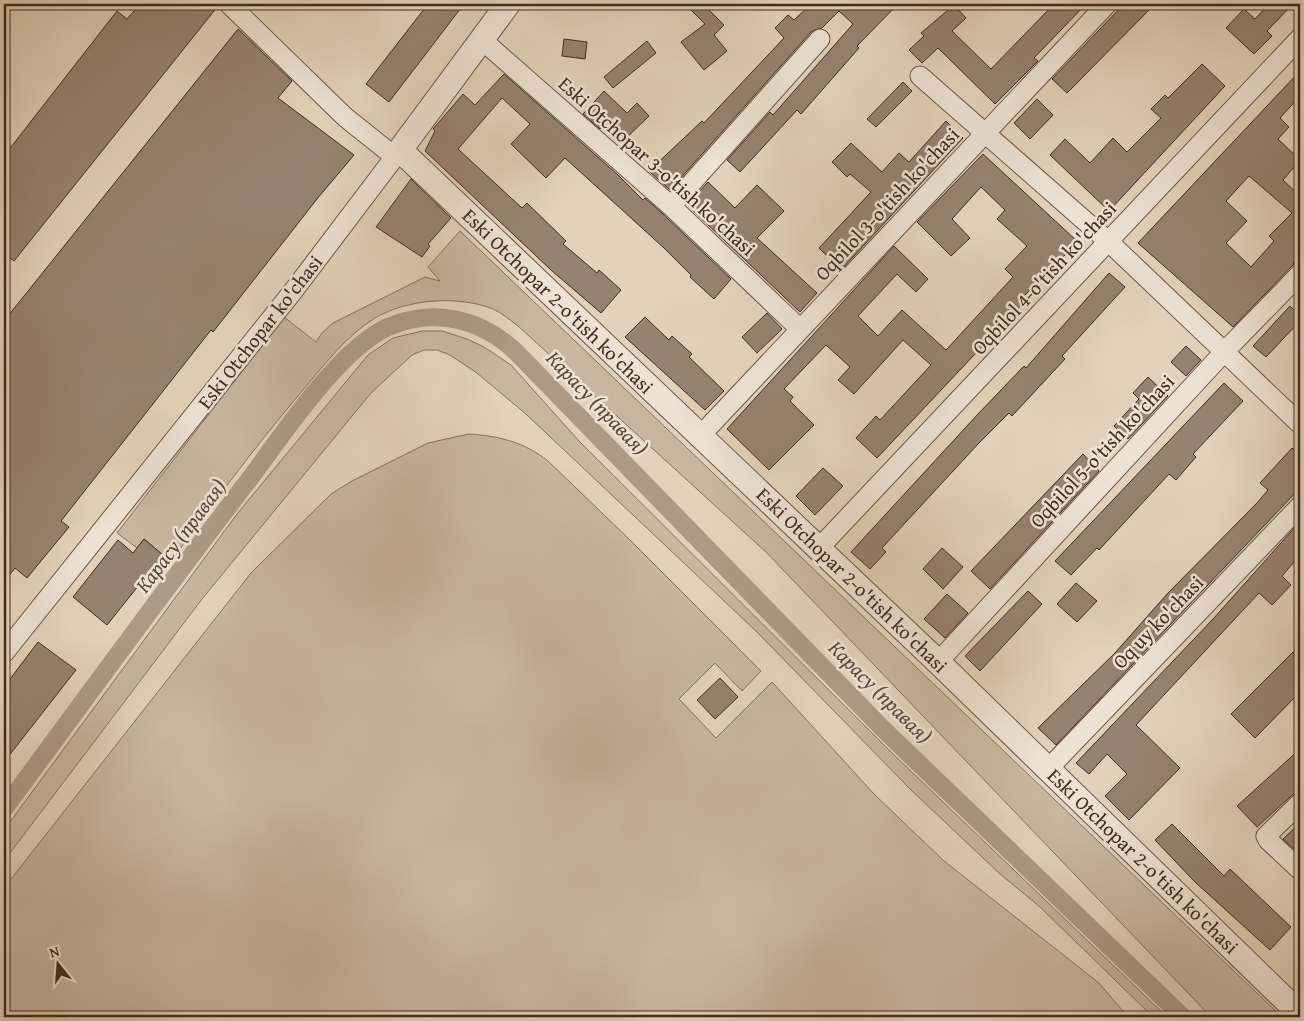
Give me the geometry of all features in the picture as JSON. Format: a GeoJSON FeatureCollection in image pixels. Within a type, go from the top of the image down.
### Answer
{"type":"FeatureCollection","features":[{"type":"Feature","properties":{"kind":"street","name":"Eski Otchopar 2-o'tish ko'chasi"},"geometry":{"type":"LineString","coordinates":[[229,4],[345,117],[398,153],[819,548],[1300,1014]]}},
{"type":"Feature","properties":{"kind":"street","name":"Eski Otchopar ko'chasi"},"geometry":{"type":"LineString","coordinates":[[4,653],[294,290],[508,4]]}},
{"type":"Feature","properties":{"kind":"street","name":"Oqbilol 3-o'tish ko'chasi"},"geometry":{"type":"LineString","coordinates":[[700,436],[1107,4]]}},
{"type":"Feature","properties":{"kind":"street","name":"Oqbilol 4-o'tish ko'chasi"},"geometry":{"type":"LineString","coordinates":[[819,548],[1300,38]]}},
{"type":"Feature","properties":{"kind":"street","name":"Eski Otchopar 3-o'tish ko'chasi"},"geometry":{"type":"LineString","coordinates":[[480,39],[670,206],[800,330]]}},
{"type":"Feature","properties":{"kind":"street"},"geometry":{"type":"LineString","coordinates":[[670,206],[820,39]]}},
{"type":"Feature","properties":{"kind":"street"},"geometry":{"type":"LineString","coordinates":[[920,76],[1109,242],[1300,424]]}},
{"type":"Feature","properties":{"kind":"street","name":"Oqbilol 5-o'tish ko'chasi"},"geometry":{"type":"LineString","coordinates":[[938,662],[1225,351],[1300,274]]}},
{"type":"Feature","properties":{"kind":"street","name":"Oq uy ko'chasi"},"geometry":{"type":"LineString","coordinates":[[1048,769],[1300,506]]}},
{"type":"Feature","properties":{"kind":"street"},"geometry":{"type":"LineString","coordinates":[[1300,803],[1266,836],[1300,870]]}},
{"type":"Feature","properties":{"kind":"shaded area"},"geometry":{"type":"Polygon","coordinates":[[[460,231],[1282,1017],[1211,1017],[766,552],[518,326],[493,309],[464,302],[433,301],[417,303],[375,318],[355,333],[336,351],[284,412],[162,574],[154,567],[163,555],[144,539],[137,548],[117,533],[284,317],[316,342],[322,333],[333,323],[425,277],[440,281],[428,267],[460,231]]]}},
{"type":"Feature","properties":{"kind":"shaded area"},"geometry":{"type":"Polygon","coordinates":[[[422,331],[442,331],[467,339],[484,347],[511,365],[579,441],[891,752],[1167,1017],[1153,1017],[1039,906],[1000,874],[910,789],[757,632],[527,415],[477,373],[450,355],[437,350],[424,350],[412,355],[371,393],[202,599],[4,861],[4,830],[237,514],[368,355],[393,338],[422,331]]]}},
{"type":"Feature","properties":{"kind":"shaded area"},"geometry":{"type":"Polygon","coordinates":[[[469,434],[491,436],[511,441],[530,449],[548,461],[761,671],[742,691],[715,663],[679,699],[716,738],[772,682],[874,794],[944,861],[1099,983],[1128,1017],[4,1017],[4,888],[251,573],[331,494],[352,481],[428,443],[469,434]]]}},
{"type":"Feature","properties":{"kind":"building"},"geometry":{"type":"Polygon","coordinates":[[[140,4],[218,4],[218,6],[14,261],[4,253],[4,156],[117,11],[127,19],[140,4]]]}},
{"type":"Feature","properties":{"kind":"building"},"geometry":{"type":"Polygon","coordinates":[[[428,4],[464,4],[389,102],[366,84],[428,4]]]}},
{"type":"Feature","properties":{"kind":"building"},"geometry":{"type":"Polygon","coordinates":[[[685,4],[703,4],[724,25],[714,35],[727,51],[704,70],[681,42],[705,24],[685,4]]]}},
{"type":"Feature","properties":{"kind":"building"},"geometry":{"type":"Polygon","coordinates":[[[811,4],[898,4],[857,46],[859,48],[801,114],[797,110],[740,172],[727,160],[770,112],[773,115],[853,24],[839,11],[822,28],[812,31],[670,190],[649,171],[702,121],[704,123],[784,38],[775,28],[788,15],[794,20],[811,4]]]}},
{"type":"Feature","properties":{"kind":"building"},"geometry":{"type":"Polygon","coordinates":[[[1054,4],[1086,4],[1034,58],[1038,61],[995,104],[938,48],[922,63],[909,50],[924,36],[921,33],[954,5],[966,18],[952,31],[991,69],[1054,4]]]}},
{"type":"Feature","properties":{"kind":"building"},"geometry":{"type":"Polygon","coordinates":[[[1124,4],[1155,4],[1067,93],[1052,79],[1124,4]]]}},
{"type":"Feature","properties":{"kind":"building"},"geometry":{"type":"Polygon","coordinates":[[[1269,4],[1293,4],[1267,31],[1272,36],[1254,54],[1226,28],[1244,9],[1255,19],[1269,4]]]}},
{"type":"Feature","properties":{"kind":"building"},"geometry":{"type":"Polygon","coordinates":[[[238,29],[292,81],[278,98],[354,155],[317,199],[213,332],[211,330],[61,521],[69,527],[27,578],[15,568],[4,582],[4,321],[238,29]]]}},
{"type":"Feature","properties":{"kind":"building"},"geometry":{"type":"Polygon","coordinates":[[[564,39],[587,42],[585,59],[562,56],[564,39]]]}},
{"type":"Feature","properties":{"kind":"building"},"geometry":{"type":"Polygon","coordinates":[[[647,41],[656,53],[613,88],[604,77],[647,41]]]}},
{"type":"Feature","properties":{"kind":"building"},"geometry":{"type":"Polygon","coordinates":[[[1202,64],[1225,86],[1109,211],[1050,155],[1065,139],[1090,163],[1113,138],[1127,152],[1161,118],[1151,109],[1165,95],[1168,98],[1202,64]]]}},
{"type":"Feature","properties":{"kind":"building"},"geometry":{"type":"Polygon","coordinates":[[[1300,71],[1300,96],[1280,118],[1289,127],[1278,139],[1300,160],[1283,180],[1300,196],[1300,255],[1294,264],[1233,327],[1138,243],[1300,71]],[[1249,176],[1226,201],[1247,221],[1226,243],[1251,267],[1274,241],[1269,236],[1292,213],[1249,176]]]}},
{"type":"Feature","properties":{"kind":"building"},"geometry":{"type":"Polygon","coordinates":[[[504,74],[618,175],[643,200],[645,198],[663,214],[731,279],[714,299],[690,277],[691,275],[664,248],[565,158],[546,178],[511,144],[530,124],[502,98],[458,149],[522,208],[527,203],[566,241],[563,244],[597,273],[599,270],[621,290],[601,313],[551,270],[425,151],[435,131],[433,129],[463,94],[475,105],[504,74]]]}},
{"type":"Feature","properties":{"kind":"building"},"geometry":{"type":"Polygon","coordinates":[[[903,82],[912,91],[876,127],[867,119],[903,82]]]}},
{"type":"Feature","properties":{"kind":"building"},"geometry":{"type":"Polygon","coordinates":[[[604,91],[627,113],[637,103],[649,116],[621,143],[603,125],[600,129],[583,114],[604,91]]]}},
{"type":"Feature","properties":{"kind":"building"},"geometry":{"type":"Polygon","coordinates":[[[1037,99],[1053,115],[1030,139],[1014,123],[1037,99]]]}},
{"type":"Feature","properties":{"kind":"building"},"geometry":{"type":"Polygon","coordinates":[[[946,121],[963,138],[841,270],[819,248],[871,192],[850,174],[847,177],[832,162],[851,143],[882,172],[899,153],[909,162],[946,121]]]}},
{"type":"Feature","properties":{"kind":"building"},"geometry":{"type":"Polygon","coordinates":[[[983,154],[1078,242],[1023,297],[1026,300],[877,458],[856,438],[876,416],[880,420],[931,365],[903,340],[854,394],[838,380],[850,367],[826,345],[784,389],[793,397],[790,401],[814,425],[769,470],[727,429],[894,246],[928,279],[916,292],[897,274],[858,316],[878,336],[902,310],[946,350],[1013,277],[1005,269],[1027,246],[997,219],[1005,210],[981,187],[952,219],[970,238],[951,256],[917,222],[983,154]]]}},
{"type":"Feature","properties":{"kind":"building"},"geometry":{"type":"Polygon","coordinates":[[[411,179],[451,218],[428,244],[430,246],[422,257],[376,227],[411,179]]]}},
{"type":"Feature","properties":{"kind":"building"},"geometry":{"type":"Polygon","coordinates":[[[708,182],[735,208],[757,185],[784,211],[757,238],[817,293],[800,312],[687,205],[708,182]]]}},
{"type":"Feature","properties":{"kind":"building"},"geometry":{"type":"Polygon","coordinates":[[[1109,273],[1125,287],[1062,356],[1065,359],[1012,416],[1009,413],[978,444],[882,548],[886,552],[870,569],[851,552],[978,414],[1024,366],[1026,368],[1109,273]]]}},
{"type":"Feature","properties":{"kind":"building"},"geometry":{"type":"Polygon","coordinates":[[[1290,306],[1300,316],[1300,321],[1266,357],[1253,346],[1290,306]]]}},
{"type":"Feature","properties":{"kind":"building"},"geometry":{"type":"Polygon","coordinates":[[[767,313],[782,329],[757,353],[742,337],[767,313]]]}},
{"type":"Feature","properties":{"kind":"building"},"geometry":{"type":"Polygon","coordinates":[[[645,317],[669,340],[672,336],[692,354],[689,357],[724,391],[705,410],[625,337],[645,317]]]}},
{"type":"Feature","properties":{"kind":"building"},"geometry":{"type":"Polygon","coordinates":[[[1186,346],[1201,360],[1186,376],[1171,362],[1186,346]]]}},
{"type":"Feature","properties":{"kind":"building"},"geometry":{"type":"Polygon","coordinates":[[[1148,377],[1168,396],[1128,439],[1114,426],[1139,399],[1133,393],[1148,377]]]}},
{"type":"Feature","properties":{"kind":"building"},"geometry":{"type":"Polygon","coordinates":[[[1224,383],[1243,401],[1193,454],[1196,457],[1176,480],[1169,474],[1099,550],[1097,548],[1071,575],[1055,561],[1224,383]]]}},
{"type":"Feature","properties":{"kind":"building"},"geometry":{"type":"Polygon","coordinates":[[[1292,448],[1300,455],[1300,488],[1056,745],[1038,728],[1114,654],[1168,593],[1256,504],[1268,490],[1260,483],[1292,448]]]}},
{"type":"Feature","properties":{"kind":"building"},"geometry":{"type":"Polygon","coordinates":[[[1083,454],[1099,471],[990,589],[971,571],[1083,454]]]}},
{"type":"Feature","properties":{"kind":"building"},"geometry":{"type":"Polygon","coordinates":[[[823,468],[843,486],[815,515],[796,496],[823,468]]]}},
{"type":"Feature","properties":{"kind":"building"},"geometry":{"type":"Polygon","coordinates":[[[1297,525],[1300,527],[1300,555],[1282,576],[1291,585],[1272,605],[1259,593],[1136,725],[1180,768],[1129,820],[1105,796],[1127,774],[1107,754],[1089,774],[1076,763],[1213,619],[1297,525]]]}},
{"type":"Feature","properties":{"kind":"building"},"geometry":{"type":"Polygon","coordinates":[[[144,539],[163,555],[107,625],[73,597],[118,540],[133,553],[144,539]]]}},
{"type":"Feature","properties":{"kind":"building"},"geometry":{"type":"Polygon","coordinates":[[[942,548],[963,567],[943,589],[923,569],[942,548]]]}},
{"type":"Feature","properties":{"kind":"building"},"geometry":{"type":"Polygon","coordinates":[[[1076,583],[1097,601],[1077,622],[1057,604],[1076,583]]]}},
{"type":"Feature","properties":{"kind":"building"},"geometry":{"type":"Polygon","coordinates":[[[1028,591],[1042,604],[980,671],[965,656],[1028,591]]]}},
{"type":"Feature","properties":{"kind":"building"},"geometry":{"type":"Polygon","coordinates":[[[947,594],[968,613],[945,638],[924,619],[947,594]]]}},
{"type":"Feature","properties":{"kind":"building"},"geometry":{"type":"Polygon","coordinates":[[[38,642],[76,670],[4,762],[4,687],[38,642]]]}},
{"type":"Feature","properties":{"kind":"building"},"geometry":{"type":"Polygon","coordinates":[[[1293,652],[1300,660],[1300,692],[1255,738],[1231,714],[1293,652]]]}},
{"type":"Feature","properties":{"kind":"building"},"geometry":{"type":"Polygon","coordinates":[[[720,678],[738,697],[715,719],[697,700],[720,678]]]}},
{"type":"Feature","properties":{"kind":"building"},"geometry":{"type":"Polygon","coordinates":[[[1300,749],[1300,788],[1257,827],[1237,806],[1300,749]]]}},
{"type":"Feature","properties":{"kind":"building"},"geometry":{"type":"Polygon","coordinates":[[[1300,823],[1300,855],[1283,839],[1300,823]]]}},
{"type":"Feature","properties":{"kind":"building"},"geometry":{"type":"Polygon","coordinates":[[[1172,824],[1224,876],[1230,869],[1291,927],[1270,950],[1195,882],[1155,840],[1172,824]]]}},
{"type":"Feature","properties":{"kind":"waterway","name":"Карасу (правая)"},"geometry":{"type":"LineString","coordinates":[[4,809],[294,419],[331,374],[369,338],[388,327],[406,321],[440,317],[457,320],[489,332],[517,353],[883,729],[1183,1017]]}}]}
